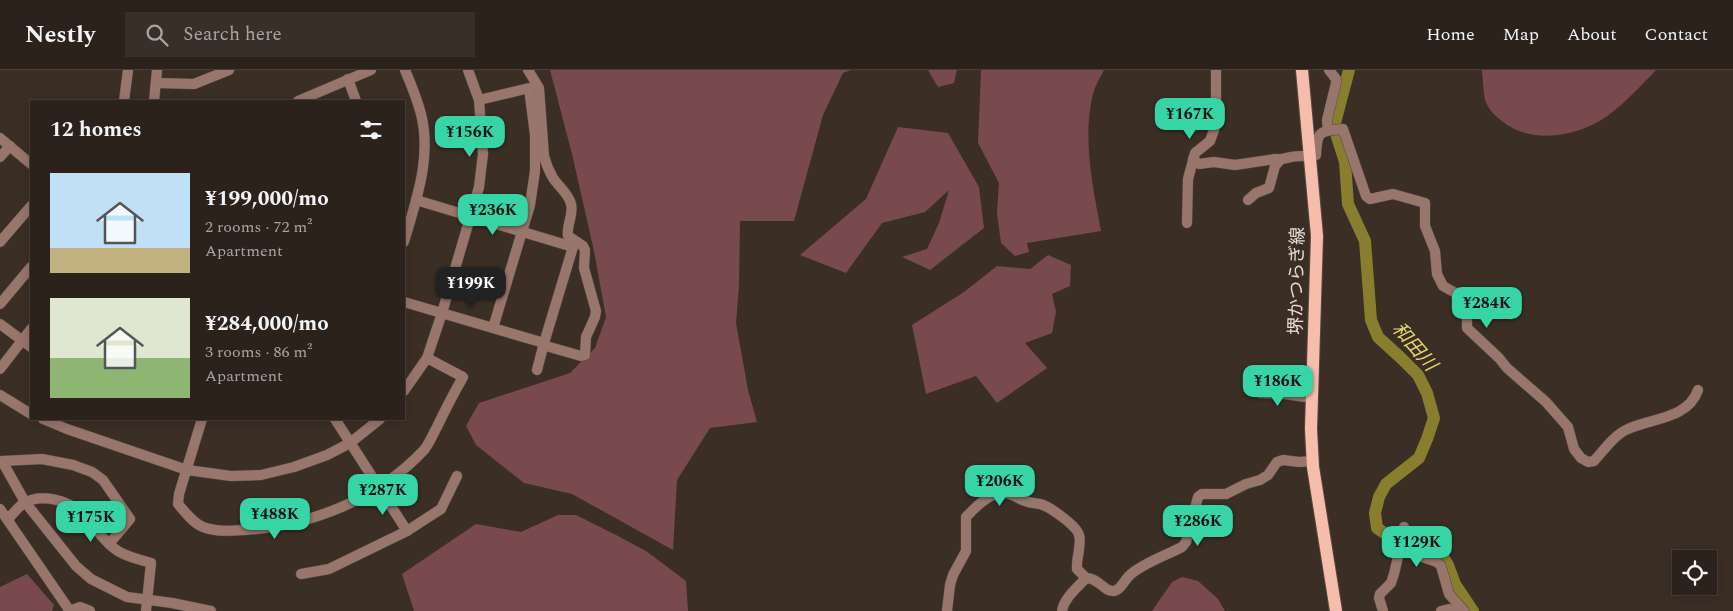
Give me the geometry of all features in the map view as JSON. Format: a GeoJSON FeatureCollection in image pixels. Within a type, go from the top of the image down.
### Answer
{"type":"FeatureCollection","features":[{"type":"Feature","properties":{"kind":"main road","name":"堺かつらぎ線"},"geometry":{"type":"LineString","coordinates":[[1302,70],[1316,236],[1311,429],[1312,461],[1336,611]]}},
{"type":"Feature","properties":{"kind":"street"},"geometry":{"type":"LineString","coordinates":[[124,100],[128,70]]}},
{"type":"Feature","properties":{"kind":"street"},"geometry":{"type":"LineString","coordinates":[[154,100],[157,70]]}},
{"type":"Feature","properties":{"kind":"street"},"geometry":{"type":"LineString","coordinates":[[156,83],[194,84],[229,70]]}},
{"type":"Feature","properties":{"kind":"street"},"geometry":{"type":"LineString","coordinates":[[300,100],[370,70]]}},
{"type":"Feature","properties":{"kind":"street"},"geometry":{"type":"LineString","coordinates":[[405,70],[421,114],[425,139],[422,175],[405,238]]}},
{"type":"Feature","properties":{"kind":"street"},"geometry":{"type":"LineString","coordinates":[[405,390],[426,358],[442,313],[479,187],[483,154],[479,100],[468,70]]}},
{"type":"Feature","properties":{"kind":"street"},"geometry":{"type":"LineString","coordinates":[[405,302],[544,343],[546,346],[582,356],[585,355],[586,337],[596,311],[584,268],[585,250],[583,246],[568,236],[567,230],[572,207],[570,199],[546,165],[539,88],[528,70]]}},
{"type":"Feature","properties":{"kind":"street"},"geometry":{"type":"LineString","coordinates":[[1187,223],[1188,179],[1193,158],[1195,153],[1213,137],[1216,116],[1216,70]]}},
{"type":"Feature","properties":{"kind":"street"},"geometry":{"type":"LineString","coordinates":[[1328,130],[1328,120],[1336,83],[1336,79],[1329,70]]}},
{"type":"Feature","properties":{"kind":"street"},"geometry":{"type":"LineString","coordinates":[[348,80],[356,100]]}},
{"type":"Feature","properties":{"kind":"street"},"geometry":{"type":"LineString","coordinates":[[479,100],[529,88],[536,135],[535,170],[530,205],[493,328]]}},
{"type":"Feature","properties":{"kind":"street"},"geometry":{"type":"LineString","coordinates":[[1193,158],[1199,164],[1214,162],[1235,165],[1275,159],[1280,160],[1293,156],[1316,155],[1317,138],[1320,134],[1328,130],[1343,129],[1366,196],[1370,199],[1393,194],[1425,203],[1425,226],[1435,251],[1437,274],[1443,286],[1460,295],[1464,300],[1467,308],[1467,328],[1507,368],[1541,397],[1568,427],[1574,449],[1581,458],[1588,462],[1594,461],[1616,437],[1629,428],[1657,421],[1679,412],[1691,404],[1698,390]]}},
{"type":"Feature","properties":{"kind":"street"},"geometry":{"type":"LineString","coordinates":[[0,138],[30,163]]}},
{"type":"Feature","properties":{"kind":"street"},"geometry":{"type":"LineString","coordinates":[[0,157],[10,146]]}},
{"type":"Feature","properties":{"kind":"street"},"geometry":{"type":"LineString","coordinates":[[1248,200],[1256,193],[1269,188],[1274,166],[1280,160]]}},
{"type":"Feature","properties":{"kind":"street"},"geometry":{"type":"LineString","coordinates":[[416,200],[573,247],[544,343],[538,370]]}},
{"type":"Feature","properties":{"kind":"street"},"geometry":{"type":"LineString","coordinates":[[0,242],[30,207]]}},
{"type":"Feature","properties":{"kind":"street"},"geometry":{"type":"LineString","coordinates":[[0,304],[30,268]]}},
{"type":"Feature","properties":{"kind":"street"},"geometry":{"type":"LineString","coordinates":[[0,324],[27,345],[0,369]]}},
{"type":"Feature","properties":{"kind":"street"},"geometry":{"type":"LineString","coordinates":[[202,420],[179,494],[178,504],[190,518],[202,527],[224,531],[262,529],[300,522],[333,510],[380,488],[425,448],[463,376],[426,358]]}},
{"type":"Feature","properties":{"kind":"street"},"geometry":{"type":"LineString","coordinates":[[1255,390],[1260,393],[1312,398]]}},
{"type":"Feature","properties":{"kind":"street"},"geometry":{"type":"LineString","coordinates":[[0,395],[30,413]]}},
{"type":"Feature","properties":{"kind":"street"},"geometry":{"type":"LineString","coordinates":[[45,420],[187,470],[231,476],[260,475],[294,467],[327,455],[350,442],[379,420]]}},
{"type":"Feature","properties":{"kind":"street"},"geometry":{"type":"LineString","coordinates":[[336,420],[407,531]]}},
{"type":"Feature","properties":{"kind":"street"},"geometry":{"type":"LineString","coordinates":[[109,544],[130,519],[103,480],[92,472],[73,465],[42,458],[2,462],[25,502],[76,566],[91,579],[147,606],[172,603],[211,611]]}},
{"type":"Feature","properties":{"kind":"street"},"geometry":{"type":"LineString","coordinates":[[947,611],[950,584],[966,552],[966,517],[985,499],[1004,493],[1012,494],[1027,502],[1041,504],[1050,509],[1076,529],[1080,535],[1077,569],[1086,578],[1092,578],[1107,589],[1114,591],[1118,589],[1130,574],[1139,568],[1182,547],[1186,542],[1198,497],[1202,494],[1226,494],[1246,484],[1260,480],[1268,475],[1277,462],[1283,460],[1312,461]]}},
{"type":"Feature","properties":{"kind":"street"},"geometry":{"type":"LineString","coordinates":[[301,574],[329,569],[407,531],[441,509],[457,476]]}},
{"type":"Feature","properties":{"kind":"street"},"geometry":{"type":"LineString","coordinates":[[8,519],[25,502],[52,498],[68,503],[82,513],[116,550],[126,556],[150,563],[147,606]]}},
{"type":"Feature","properties":{"kind":"street"},"geometry":{"type":"LineString","coordinates":[[0,509],[70,611],[80,607],[90,611]]}},
{"type":"Feature","properties":{"kind":"street"},"geometry":{"type":"LineString","coordinates":[[1404,527],[1396,548],[1437,562],[1441,566],[1449,594],[1464,611]]}},
{"type":"Feature","properties":{"kind":"street"},"geometry":{"type":"LineString","coordinates":[[1383,611],[1379,598],[1380,594],[1391,583],[1400,548]]}},
{"type":"Feature","properties":{"kind":"street"},"geometry":{"type":"LineString","coordinates":[[1062,611],[1063,604],[1086,578]]}},
{"type":"Feature","properties":{"kind":"street"},"geometry":{"type":"LineString","coordinates":[[1441,611],[1449,609],[1453,611]]}},
{"type":"Feature","properties":{"kind":"shaded area"},"geometry":{"type":"Polygon","coordinates":[[[550,70],[851,70],[843,73],[823,115],[794,221],[740,221],[739,286],[736,323],[748,390],[757,422],[710,428],[677,480],[673,550],[572,494],[524,483],[476,445],[466,426],[479,403],[570,373],[595,348],[606,317],[594,251],[572,154],[550,70]]]}},
{"type":"Feature","properties":{"kind":"shaded area"},"geometry":{"type":"Polygon","coordinates":[[[928,70],[957,70],[954,83],[938,87],[928,70]]]}},
{"type":"Feature","properties":{"kind":"shaded area"},"geometry":{"type":"Polygon","coordinates":[[[981,70],[1104,70],[1093,94],[1088,128],[1090,163],[1101,231],[1027,243],[1029,252],[1015,256],[1001,243],[997,213],[999,183],[978,143],[981,70]]]}},
{"type":"Feature","properties":{"kind":"shaded area"},"geometry":{"type":"Polygon","coordinates":[[[1482,70],[1656,70],[1626,100],[1600,121],[1570,133],[1546,136],[1534,135],[1512,128],[1494,115],[1485,100],[1482,70]]]}},
{"type":"Feature","properties":{"kind":"shaded area"},"geometry":{"type":"Polygon","coordinates":[[[898,127],[948,133],[979,187],[984,228],[930,270],[902,257],[927,249],[939,223],[949,190],[925,212],[882,223],[846,273],[800,255],[866,199],[898,127]]]}},
{"type":"Feature","properties":{"kind":"shaded area"},"geometry":{"type":"Polygon","coordinates":[[[1048,255],[1071,265],[1070,286],[1052,294],[1056,312],[1052,333],[1025,343],[1047,368],[997,403],[976,376],[926,394],[912,325],[964,292],[997,266],[1030,269],[1048,255]]]}},
{"type":"Feature","properties":{"kind":"shaded area"},"geometry":{"type":"Polygon","coordinates":[[[558,515],[576,515],[646,551],[686,581],[688,611],[414,611],[402,574],[476,524],[521,532],[558,515]]]}},
{"type":"Feature","properties":{"kind":"shaded area"},"geometry":{"type":"Polygon","coordinates":[[[27,574],[54,605],[52,611],[0,611],[0,587],[27,574]]]}},
{"type":"Feature","properties":{"kind":"shaded area"},"geometry":{"type":"Polygon","coordinates":[[[1182,577],[1198,581],[1218,599],[1225,611],[1152,611],[1172,582],[1182,577]]]}},
{"type":"Feature","properties":{"kind":"waterway","name":"和田川"},"geometry":{"type":"LineString","coordinates":[[1349,70],[1335,123],[1337,137],[1345,162],[1348,204],[1365,241],[1371,320],[1378,337],[1418,375],[1427,393],[1434,418],[1419,458],[1386,484],[1379,497],[1375,513],[1377,528],[1393,539],[1441,554],[1448,565],[1455,584],[1473,611]]}}]}
